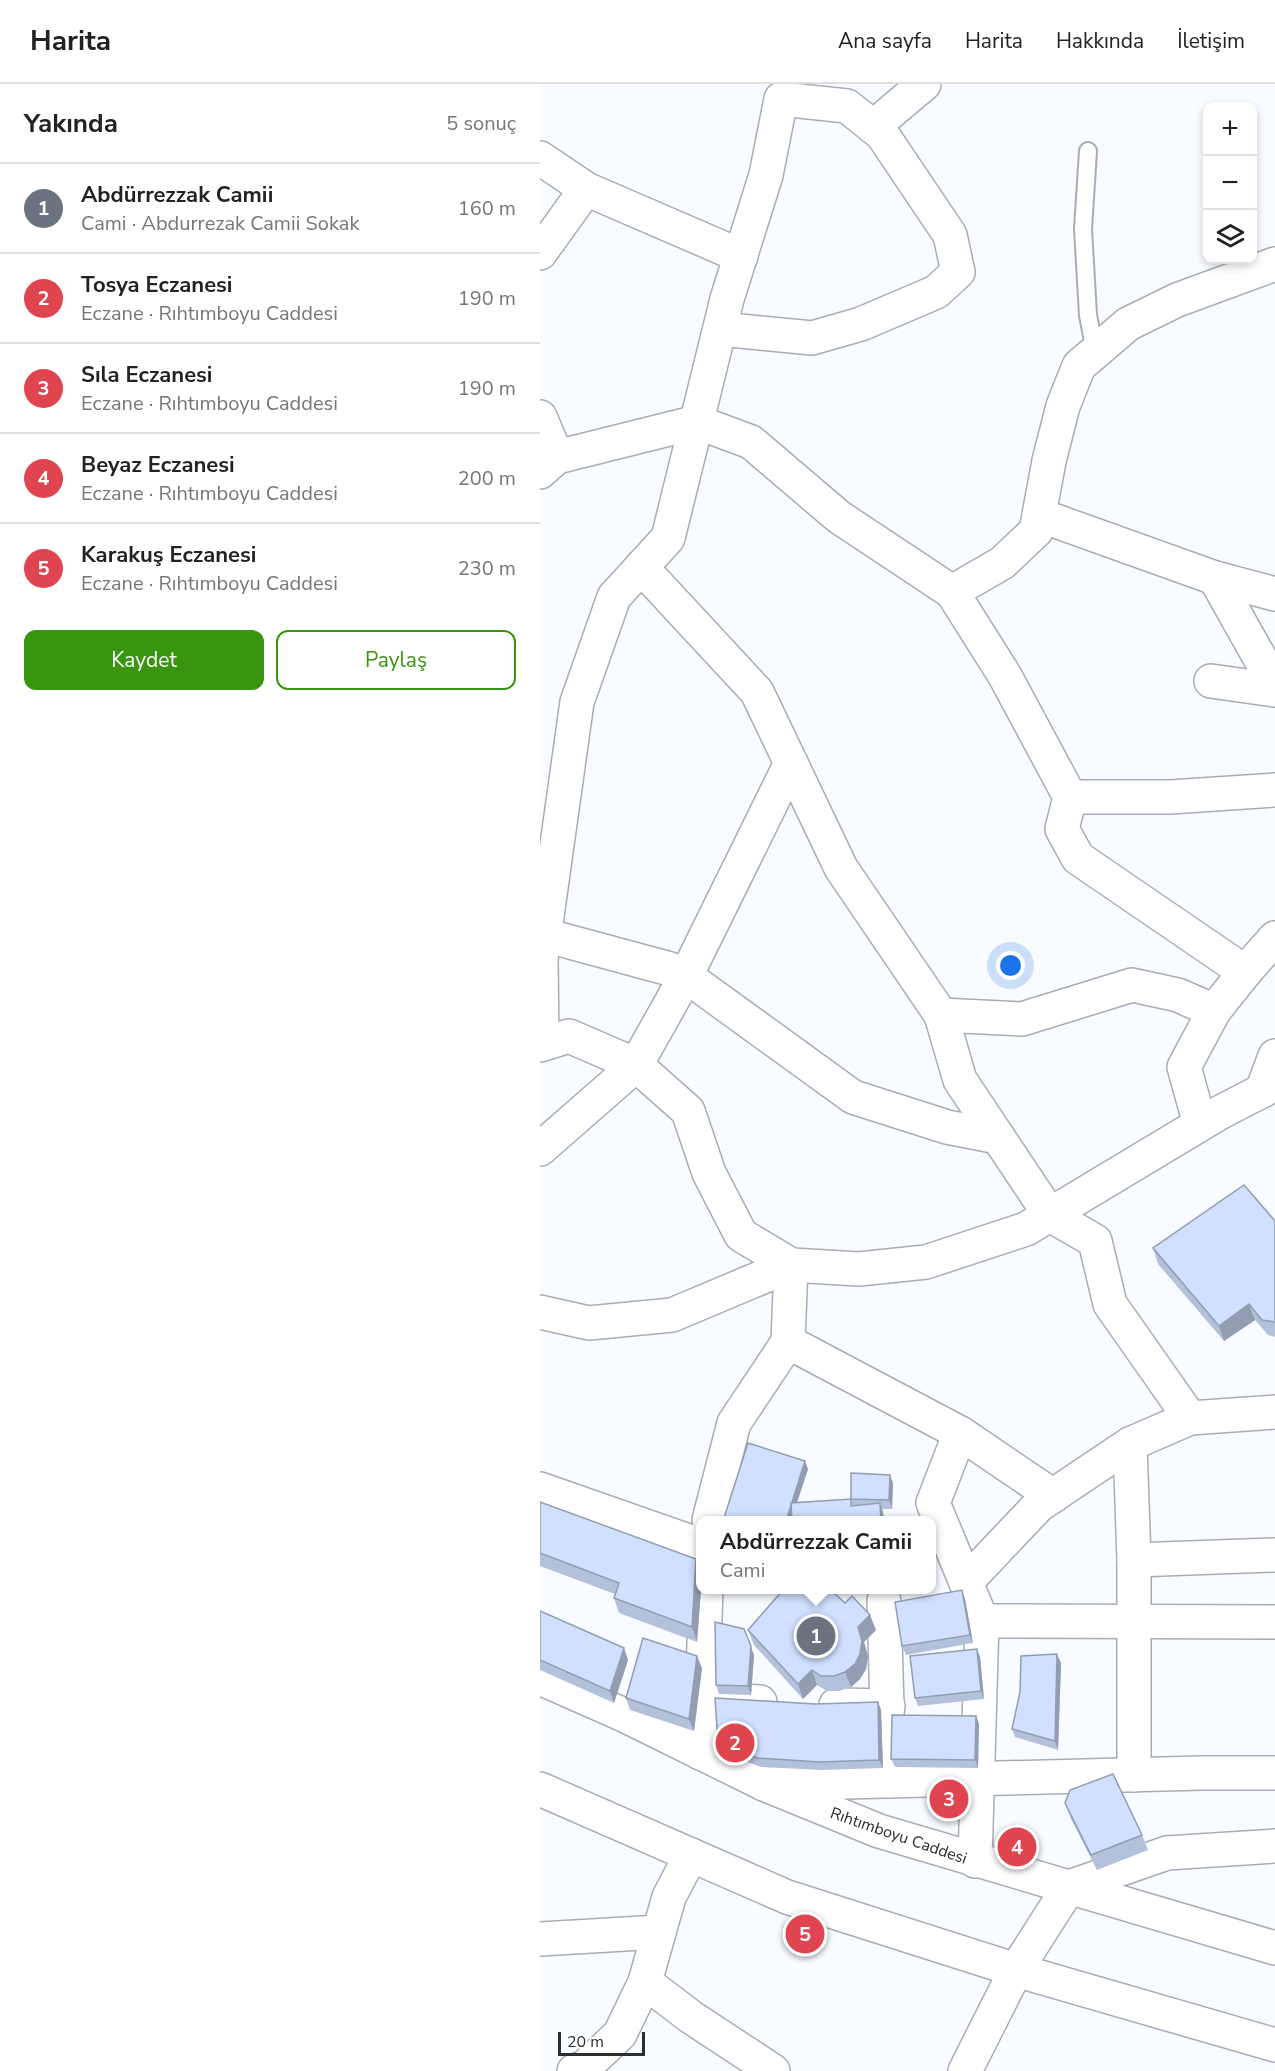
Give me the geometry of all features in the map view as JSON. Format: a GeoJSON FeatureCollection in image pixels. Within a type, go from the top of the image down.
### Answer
{"type":"FeatureCollection","features":[{"type":"Feature","properties":{"kind":"street"},"geometry":{"type":"LineString","coordinates":[[873,127],[924,84]]}},
{"type":"Feature","properties":{"kind":"street"},"geometry":{"type":"LineString","coordinates":[[720,328],[812,338],[861,324],[936,292],[958,272],[950,235],[882,134],[847,105],[781,99],[766,175],[720,328],[668,538],[614,597],[577,702],[542,951],[541,1044],[569,1036],[636,1065],[688,1111],[709,1173],[741,1235],[791,1265]]}},
{"type":"Feature","properties":{"kind":"street"},"geometry":{"type":"LineString","coordinates":[[540,158],[586,189],[741,256]]}},
{"type":"Feature","properties":{"kind":"street"},"geometry":{"type":"LineString","coordinates":[[540,253],[586,189]]}},
{"type":"Feature","properties":{"kind":"street"},"geometry":{"type":"LineString","coordinates":[[952,592],[1002,563],[1036,531],[1049,461],[1063,406],[1079,366],[1128,324],[1177,300],[1275,264]]}},
{"type":"Feature","properties":{"kind":"street"},"geometry":{"type":"LineString","coordinates":[[540,417],[548,464],[697,422],[751,442],[838,517],[952,592],[1005,676],[1070,797],[1062,829],[1078,858],[1245,972]]}},
{"type":"Feature","properties":{"kind":"street"},"geometry":{"type":"LineString","coordinates":[[1039,515],[1215,578],[1275,594]]}},
{"type":"Feature","properties":{"kind":"street"},"geometry":{"type":"LineString","coordinates":[[641,567],[757,692],[842,868],[941,1016],[960,1080],[1050,1215],[1095,1241],[1110,1304],[1190,1418]]}},
{"type":"Feature","properties":{"kind":"street"},"geometry":{"type":"LineString","coordinates":[[1215,578],[1275,686]]}},
{"type":"Feature","properties":{"kind":"street"},"geometry":{"type":"LineString","coordinates":[[1211,681],[1275,690]]}},
{"type":"Feature","properties":{"kind":"street"},"geometry":{"type":"LineString","coordinates":[[540,1149],[636,1065],[686,976],[791,763]]}},
{"type":"Feature","properties":{"kind":"street"},"geometry":{"type":"LineString","coordinates":[[1070,797],[1170,797],[1275,790]]}},
{"type":"Feature","properties":{"kind":"street"},"geometry":{"type":"LineString","coordinates":[[1200,1124],[1184,1067],[1214,1011],[1275,938]]}},
{"type":"Feature","properties":{"kind":"street"},"geometry":{"type":"LineString","coordinates":[[542,951],[670,969],[686,976],[853,1097],[947,1127],[998,1137]]}},
{"type":"Feature","properties":{"kind":"street"},"geometry":{"type":"LineString","coordinates":[[941,1016],[1022,1019],[1132,985],[1178,995],[1214,1011]]}},
{"type":"Feature","properties":{"kind":"street"},"geometry":{"type":"LineString","coordinates":[[540,1312],[589,1323],[672,1316],[791,1265],[859,1269],[926,1262],[1026,1229],[1200,1124],[1269,1088],[1275,1056]]}},
{"type":"Feature","properties":{"kind":"street"},"geometry":{"type":"LineString","coordinates":[[710,1516],[734,1423],[788,1342],[791,1265]]}},
{"type":"Feature","properties":{"kind":"street"},"geometry":{"type":"LineString","coordinates":[[788,1342],[960,1433],[1053,1496]]}},
{"type":"Feature","properties":{"kind":"street"},"geometry":{"type":"LineString","coordinates":[[966,1582],[1039,1505],[1130,1444],[1190,1418],[1275,1412]]}},
{"type":"Feature","properties":{"kind":"street"},"geometry":{"type":"LineString","coordinates":[[960,1433],[933,1503],[982,1621],[975,1861]]}},
{"type":"Feature","properties":{"kind":"street"},"geometry":{"type":"LineString","coordinates":[[1130,1444],[1134,1560],[1134,1774]]}},
{"type":"Feature","properties":{"kind":"street"},"geometry":{"type":"LineString","coordinates":[[540,1489],[696,1544]]}},
{"type":"Feature","properties":{"kind":"street"},"geometry":{"type":"LineString","coordinates":[[1134,1560],[1275,1555]]}},
{"type":"Feature","properties":{"kind":"street"},"geometry":{"type":"LineString","coordinates":[[700,1754],[706,1594]]}},
{"type":"Feature","properties":{"kind":"street"},"geometry":{"type":"LineString","coordinates":[[884,1600],[889,1781]]}},
{"type":"Feature","properties":{"kind":"street"},"geometry":{"type":"LineString","coordinates":[[982,1621],[1275,1622]]}},
{"type":"Feature","properties":{"kind":"street","name":"Rıhtımboyu Caddesi"},"geometry":{"type":"LineString","coordinates":[[540,1678],[624,1715],[764,1784],[879,1831],[1275,1948]]}},
{"type":"Feature","properties":{"kind":"street"},"geometry":{"type":"LineString","coordinates":[[702,1699],[888,1706]]}},
{"type":"Feature","properties":{"kind":"street"},"geometry":{"type":"LineString","coordinates":[[764,1784],[1134,1774],[1275,1773]]}},
{"type":"Feature","properties":{"kind":"street"},"geometry":{"type":"LineString","coordinates":[[540,1789],[787,1897],[1016,1970],[1275,2045]]}},
{"type":"Feature","properties":{"kind":"street"},"geometry":{"type":"LineString","coordinates":[[965,2071],[1016,1970],[1069,1887],[1167,1853],[1275,1846]]}},
{"type":"Feature","properties":{"kind":"street"},"geometry":{"type":"LineString","coordinates":[[574,2071],[585,2067],[620,2034],[645,1982],[669,1897],[690,1855]]}},
{"type":"Feature","properties":{"kind":"street"},"geometry":{"type":"LineString","coordinates":[[540,1939],[659,1932]]}},
{"type":"Feature","properties":{"kind":"street"},"geometry":{"type":"LineString","coordinates":[[645,1982],[691,2017],[773,2071]]}},
{"type":"Feature","properties":{"kind":"lane"},"geometry":{"type":"LineString","coordinates":[[1088,152],[1083,229],[1088,315],[1095,352]]}},
{"type":"Feature","properties":{"kind":"building"},"geometry":{"type":"Polygon","coordinates":[[[1244,1185],[1275,1221],[1275,1322],[1262,1320],[1249,1304],[1219,1326],[1153,1248],[1244,1185]]]}},
{"type":"Feature","properties":{"kind":"building"},"geometry":{"type":"Polygon","coordinates":[[[748,1443],[805,1461],[788,1516],[725,1516],[748,1443]]]}},
{"type":"Feature","properties":{"kind":"building"},"geometry":{"type":"Polygon","coordinates":[[[851,1473],[890,1475],[889,1500],[851,1499],[851,1473]]]}},
{"type":"Feature","properties":{"kind":"building"},"geometry":{"type":"Polygon","coordinates":[[[851,1499],[851,1506],[880,1503],[881,1516],[792,1516],[791,1503],[851,1499]]]}},
{"type":"Feature","properties":{"kind":"building"},"geometry":{"type":"Polygon","coordinates":[[[540,1502],[696,1559],[692,1627],[614,1598],[619,1583],[540,1553],[540,1502]]]}},
{"type":"Feature","properties":{"kind":"building"},"geometry":{"type":"Polygon","coordinates":[[[962,1590],[970,1635],[902,1646],[895,1602],[962,1590]]]}},
{"type":"Feature","properties":{"kind":"building"},"geometry":{"type":"Polygon","coordinates":[[[780,1594],[835,1594],[845,1603],[852,1596],[870,1615],[858,1627],[862,1641],[860,1654],[855,1664],[845,1672],[834,1676],[821,1676],[812,1670],[798,1684],[748,1630],[780,1594]]]}},
{"type":"Feature","properties":{"kind":"building"},"geometry":{"type":"Polygon","coordinates":[[[540,1611],[624,1648],[610,1691],[540,1660],[540,1611]]]}},
{"type":"Feature","properties":{"kind":"building"},"geometry":{"type":"Polygon","coordinates":[[[715,1622],[744,1629],[751,1646],[748,1686],[716,1685],[715,1622]]]}},
{"type":"Feature","properties":{"kind":"building"},"geometry":{"type":"Polygon","coordinates":[[[643,1638],[697,1656],[689,1719],[626,1698],[643,1638]]]}},
{"type":"Feature","properties":{"kind":"building"},"geometry":{"type":"Polygon","coordinates":[[[977,1649],[981,1691],[915,1698],[910,1656],[977,1649]]]}},
{"type":"Feature","properties":{"kind":"building"},"geometry":{"type":"Polygon","coordinates":[[[1057,1654],[1055,1741],[1012,1729],[1020,1692],[1021,1656],[1057,1654]]]}},
{"type":"Feature","properties":{"kind":"building"},"geometry":{"type":"Polygon","coordinates":[[[715,1698],[815,1704],[878,1702],[879,1760],[819,1762],[758,1758],[718,1744],[715,1698]]]}},
{"type":"Feature","properties":{"kind":"building"},"geometry":{"type":"Polygon","coordinates":[[[892,1715],[976,1716],[975,1760],[891,1759],[892,1715]]]}},
{"type":"Feature","properties":{"kind":"building"},"geometry":{"type":"Polygon","coordinates":[[[1113,1774],[1142,1835],[1091,1855],[1065,1803],[1070,1790],[1113,1774]]]}},
{"type":"Feature","properties":{"kind":"place","name":"Abdürrezzak Camii"},"geometry":{"type":"Point","coordinates":[816,1636]}},
{"type":"Feature","properties":{"kind":"place","name":"Tosya Eczanesi"},"geometry":{"type":"Point","coordinates":[735,1743]}},
{"type":"Feature","properties":{"kind":"place","name":"Sıla Eczanesi"},"geometry":{"type":"Point","coordinates":[949,1799]}},
{"type":"Feature","properties":{"kind":"place","name":"Beyaz Eczanesi"},"geometry":{"type":"Point","coordinates":[1017,1847]}},
{"type":"Feature","properties":{"kind":"place","name":"Karakuş Eczanesi"},"geometry":{"type":"Point","coordinates":[805,1934]}}]}
